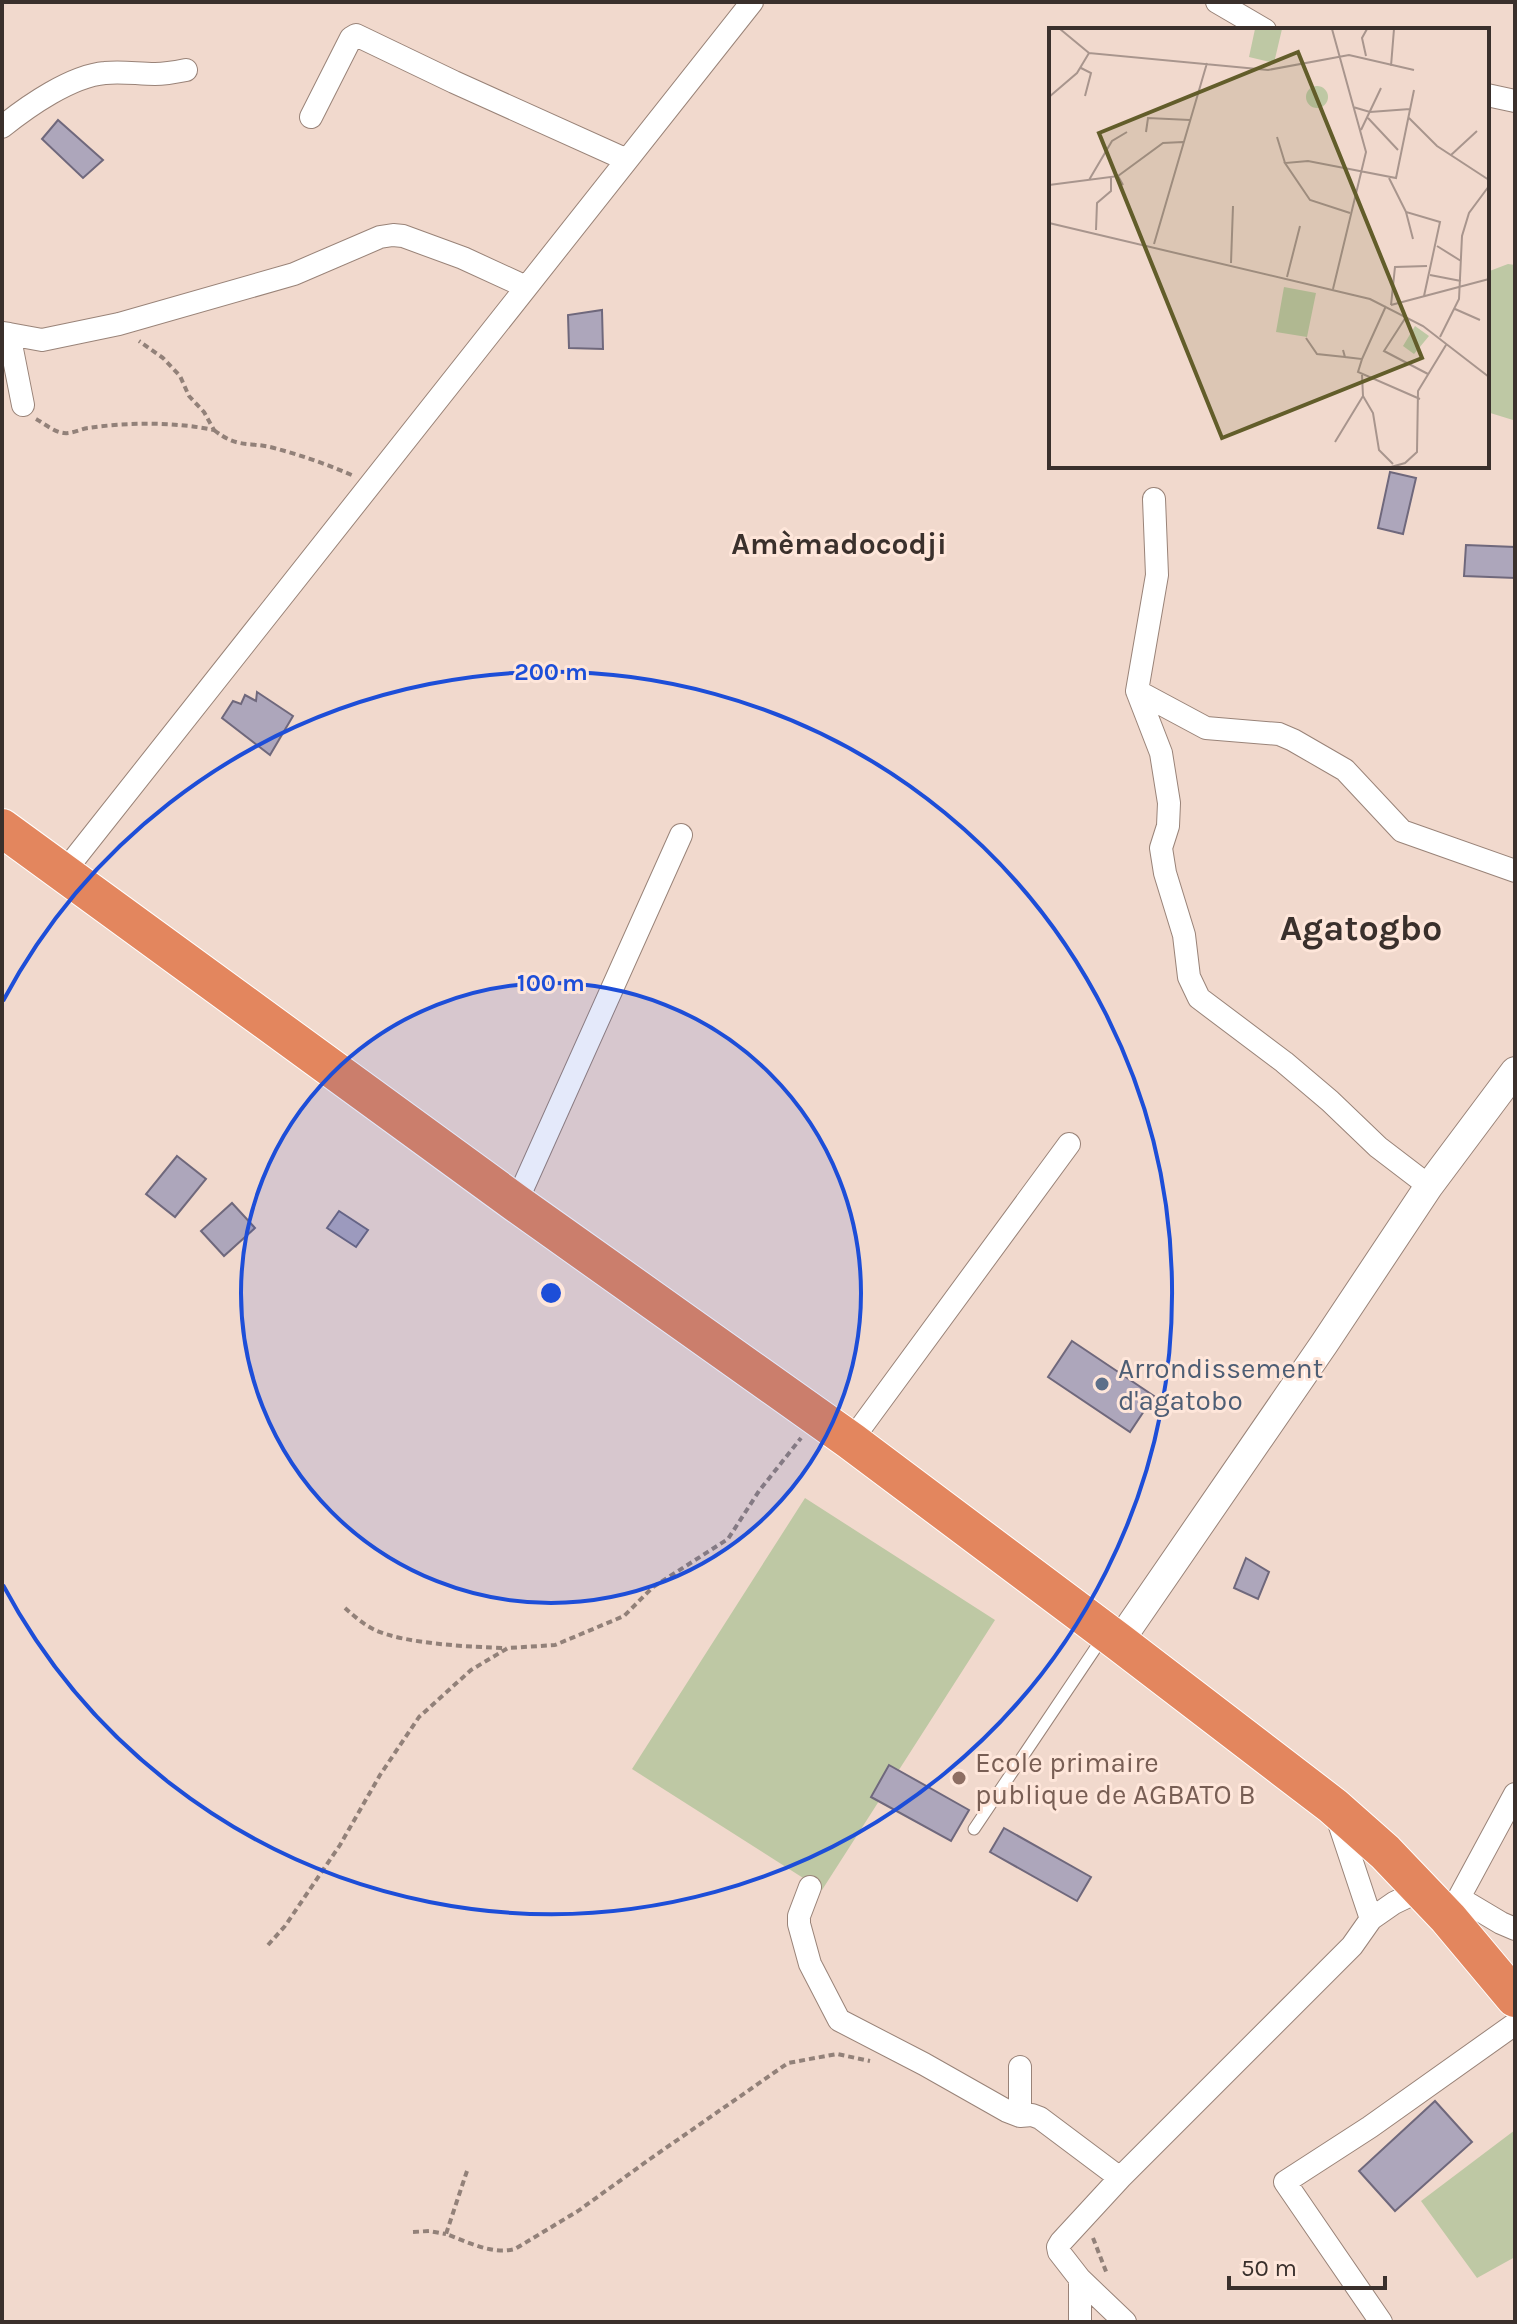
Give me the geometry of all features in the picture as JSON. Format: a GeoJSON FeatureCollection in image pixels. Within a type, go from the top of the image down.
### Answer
{"type":"FeatureCollection","features":[{"type":"Feature","properties":{"kind":"highway"},"geometry":{"type":"LineString","coordinates":[[2,828],[516,1203],[851,1441],[1333,1806],[1385,1852],[1421,1890],[1454,1908],[1515,1998]]}},
{"type":"Feature","properties":{"kind":"street"},"geometry":{"type":"LineString","coordinates":[[64,872],[752,2]]}},
{"type":"Feature","properties":{"kind":"street"},"geometry":{"type":"LineString","coordinates":[[1217,2],[1262,28]]}},
{"type":"Feature","properties":{"kind":"street"},"geometry":{"type":"LineString","coordinates":[[311,117],[351,38],[356,35],[627,160]]}},
{"type":"Feature","properties":{"kind":"street"},"geometry":{"type":"LineString","coordinates":[[2,127],[63,87],[85,77],[101,73],[158,74],[186,70]]}},
{"type":"Feature","properties":{"kind":"street"},"geometry":{"type":"LineString","coordinates":[[1489,95],[1515,101]]}},
{"type":"Feature","properties":{"kind":"street"},"geometry":{"type":"LineString","coordinates":[[23,405],[6,334],[49,339],[119,324],[294,274],[380,237],[403,236],[463,258],[526,287]]}},
{"type":"Feature","properties":{"kind":"street"},"geometry":{"type":"LineString","coordinates":[[1154,499],[1156,589],[1137,691],[1161,753],[1169,803],[1168,826],[1161,848],[1165,873],[1184,935],[1189,977],[1199,998],[1284,1062],[1378,1147],[1429,1186]]}},
{"type":"Feature","properties":{"kind":"street"},"geometry":{"type":"LineString","coordinates":[[1137,691],[1206,728],[1279,734],[1293,740],[1345,770],[1402,831],[1515,871]]}},
{"type":"Feature","properties":{"kind":"street"},"geometry":{"type":"LineString","coordinates":[[516,1203],[681,835]]}},
{"type":"Feature","properties":{"kind":"street"},"geometry":{"type":"LineString","coordinates":[[1112,1638],[1324,1344],[1429,1186],[1515,1071]]}},
{"type":"Feature","properties":{"kind":"street"},"geometry":{"type":"LineString","coordinates":[[851,1441],[1069,1144]]}},
{"type":"Feature","properties":{"kind":"street"},"geometry":{"type":"LineString","coordinates":[[1515,1794],[1454,1908],[1515,1929]]}},
{"type":"Feature","properties":{"kind":"street"},"geometry":{"type":"LineString","coordinates":[[1333,1806],[1371,1919]]}},
{"type":"Feature","properties":{"kind":"street"},"geometry":{"type":"LineString","coordinates":[[810,1887],[799,1924],[810,1964],[839,2020],[1007,2111],[1040,2118],[1120,2178]]}},
{"type":"Feature","properties":{"kind":"street"},"geometry":{"type":"LineString","coordinates":[[1124,2322],[1080,2279],[1058,2247],[1120,2178],[1352,1946],[1371,1919],[1421,1890]]}},
{"type":"Feature","properties":{"kind":"street"},"geometry":{"type":"LineString","coordinates":[[1381,2322],[1285,2182],[1370,2127],[1515,2024]]}},
{"type":"Feature","properties":{"kind":"street"},"geometry":{"type":"LineString","coordinates":[[1020,2067],[1020,2116]]}},
{"type":"Feature","properties":{"kind":"street"},"geometry":{"type":"LineString","coordinates":[[1080,2279],[1080,2322]]}},
{"type":"Feature","properties":{"kind":"lane"},"geometry":{"type":"LineString","coordinates":[[974,1829],[1112,1638]]}},
{"type":"Feature","properties":{"kind":"path"},"geometry":{"type":"LineString","coordinates":[[119,324],[146,348],[163,358],[180,376],[189,396],[204,412],[214,430],[225,439],[239,445],[257,444],[275,448],[342,470],[365,481]]}},
{"type":"Feature","properties":{"kind":"path"},"geometry":{"type":"LineString","coordinates":[[23,405],[36,419],[66,434],[87,428],[141,423],[214,430]]}},
{"type":"Feature","properties":{"kind":"path"},"geometry":{"type":"LineString","coordinates":[[345,1608],[377,1631],[395,1636],[471,1647],[555,1645],[624,1616],[653,1587],[728,1539],[793,1447],[820,1420]]}},
{"type":"Feature","properties":{"kind":"path"},"geometry":{"type":"LineString","coordinates":[[268,1945],[285,1926],[332,1857],[380,1775],[419,1717],[471,1670],[508,1648]]}},
{"type":"Feature","properties":{"kind":"path"},"geometry":{"type":"LineString","coordinates":[[413,2232],[446,2234],[494,2251],[515,2249],[578,2211],[788,2063],[837,2054]]}},
{"type":"Feature","properties":{"kind":"path"},"geometry":{"type":"LineString","coordinates":[[446,2234],[467,2171]]}},
{"type":"Feature","properties":{"kind":"path"},"geometry":{"type":"LineString","coordinates":[[1084,2217],[1124,2322]]}},
{"type":"Feature","properties":{"kind":"green space"},"geometry":{"type":"Polygon","coordinates":[[[1508,264],[1515,265],[1515,420],[1489,413],[1489,271],[1508,264]]]}},
{"type":"Feature","properties":{"kind":"green space"},"geometry":{"type":"Polygon","coordinates":[[[805,1498],[995,1620],[822,1890],[632,1769],[805,1498]]]}},
{"type":"Feature","properties":{"kind":"green space"},"geometry":{"type":"Polygon","coordinates":[[[1515,2130],[1515,2257],[1477,2278],[1421,2201],[1515,2130]]]}},
{"type":"Feature","properties":{"kind":"building"},"geometry":{"type":"Polygon","coordinates":[[[58,120],[103,160],[83,178],[42,139],[58,120]]]}},
{"type":"Feature","properties":{"kind":"building"},"geometry":{"type":"Polygon","coordinates":[[[602,310],[603,349],[569,348],[568,315],[602,310]]]}},
{"type":"Feature","properties":{"kind":"building"},"geometry":{"type":"Polygon","coordinates":[[[1390,472],[1416,478],[1403,534],[1378,528],[1390,472]]]}},
{"type":"Feature","properties":{"kind":"building"},"geometry":{"type":"Polygon","coordinates":[[[1466,545],[1515,547],[1515,578],[1464,576],[1466,545]]]}},
{"type":"Feature","properties":{"kind":"building"},"geometry":{"type":"Polygon","coordinates":[[[257,692],[293,716],[270,755],[222,718],[233,701],[241,704],[245,695],[256,701],[257,692]]]}},
{"type":"Feature","properties":{"kind":"building"},"geometry":{"type":"Polygon","coordinates":[[[177,1156],[206,1179],[175,1217],[146,1194],[177,1156]]]}},
{"type":"Feature","properties":{"kind":"building"},"geometry":{"type":"Polygon","coordinates":[[[232,1203],[255,1228],[224,1256],[201,1231],[232,1203]]]}},
{"type":"Feature","properties":{"kind":"building"},"geometry":{"type":"Polygon","coordinates":[[[339,1211],[368,1230],[356,1247],[327,1228],[339,1211]]]}},
{"type":"Feature","properties":{"kind":"building"},"geometry":{"type":"Polygon","coordinates":[[[1072,1341],[1154,1396],[1130,1432],[1048,1377],[1072,1341]]]}},
{"type":"Feature","properties":{"kind":"building"},"geometry":{"type":"Polygon","coordinates":[[[1246,1558],[1269,1572],[1258,1599],[1234,1588],[1246,1558]]]}},
{"type":"Feature","properties":{"kind":"building"},"geometry":{"type":"Polygon","coordinates":[[[889,1765],[969,1810],[951,1841],[871,1797],[889,1765]]]}},
{"type":"Feature","properties":{"kind":"building"},"geometry":{"type":"Polygon","coordinates":[[[1004,1828],[1091,1877],[1077,1901],[990,1852],[1004,1828]]]}},
{"type":"Feature","properties":{"kind":"building"},"geometry":{"type":"Polygon","coordinates":[[[1435,2101],[1472,2142],[1395,2211],[1359,2171],[1435,2101]]]}},
{"type":"Feature","properties":{"kind":"place","name":"Arrondissement d'agatobo"},"geometry":{"type":"Point","coordinates":[1102,1384]}},
{"type":"Feature","properties":{"kind":"place","name":"Ecole primaire publique de AGBATO B"},"geometry":{"type":"Point","coordinates":[959,1778]}},
{"type":"Feature","properties":{"kind":"district","name":"Amèmadocodji"},"geometry":{"type":"Point","coordinates":[839,544]}},
{"type":"Feature","properties":{"kind":"district","name":"Agatogbo"},"geometry":{"type":"Point","coordinates":[1361,927]}}]}
